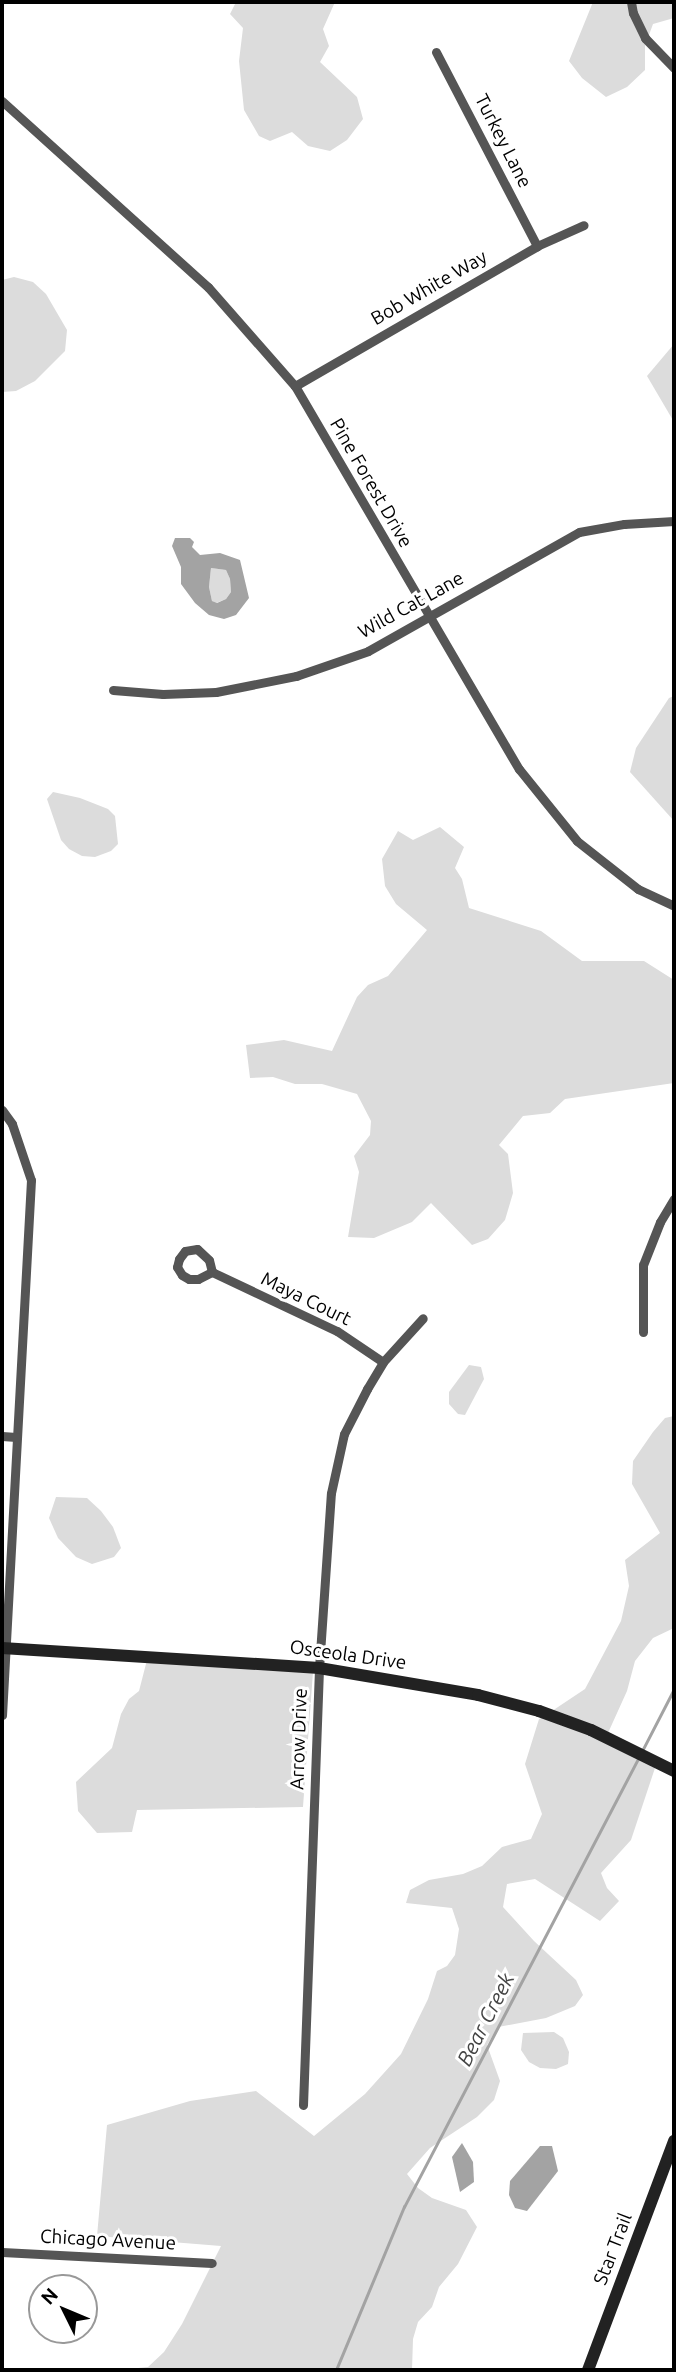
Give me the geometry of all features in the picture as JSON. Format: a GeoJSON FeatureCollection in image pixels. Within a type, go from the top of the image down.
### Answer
{"type":"FeatureCollection","features":[{"type":"Feature","properties":{"kind":"street"},"geometry":{"type":"LineString","coordinates":[[631,2],[633,13],[645,38],[674,68]]}},
{"type":"Feature","properties":{"kind":"street","name":"Turkey Lane"},"geometry":{"type":"LineString","coordinates":[[436,52],[537,246]]}},
{"type":"Feature","properties":{"kind":"street","name":"Pine Forest Drive"},"geometry":{"type":"LineString","coordinates":[[2,101],[208,287],[295,386],[519,769],[577,841],[638,888],[674,906]]}},
{"type":"Feature","properties":{"kind":"street","name":"Bob White Way"},"geometry":{"type":"LineString","coordinates":[[295,386],[537,246],[584,225]]}},
{"type":"Feature","properties":{"kind":"street","name":"Wild Cat Lane"},"geometry":{"type":"LineString","coordinates":[[113,690],[169,694],[257,686],[368,651],[427,615],[579,532],[624,524],[674,521]]}},
{"type":"Feature","properties":{"kind":"street"},"geometry":{"type":"LineString","coordinates":[[2,1110],[12,1124],[32,1180],[2,1715]]}},
{"type":"Feature","properties":{"kind":"street"},"geometry":{"type":"LineString","coordinates":[[643,1332],[643,1265],[660,1222],[674,1199]]}},
{"type":"Feature","properties":{"kind":"street","name":"Maya Court"},"geometry":{"type":"LineString","coordinates":[[212,1272],[337,1331],[383,1362]]}},
{"type":"Feature","properties":{"kind":"street","name":"Arrow Drive"},"geometry":{"type":"LineString","coordinates":[[303,2105],[319,1668],[331,1493],[344,1434],[383,1362],[423,1318]]}},
{"type":"Feature","properties":{"kind":"street"},"geometry":{"type":"LineString","coordinates":[[2,1436],[16,1437]]}},
{"type":"Feature","properties":{"kind":"street","name":"Osceola Drive"},"geometry":{"type":"LineString","coordinates":[[4,1648],[319,1668],[478,1695],[539,1711],[591,1730],[674,1770]]}},
{"type":"Feature","properties":{"kind":"street","name":"Star Trail"},"geometry":{"type":"LineString","coordinates":[[588,2370],[674,2141]]}},
{"type":"Feature","properties":{"kind":"street","name":"Chicago Avenue"},"geometry":{"type":"LineString","coordinates":[[2,2252],[212,2263]]}},
{"type":"Feature","properties":{"kind":"shaded area"},"geometry":{"type":"Polygon","coordinates":[[[236,2],[335,2],[323,29],[329,46],[320,62],[357,97],[363,119],[347,140],[330,151],[308,146],[292,132],[270,141],[259,136],[244,110],[239,61],[243,28],[230,14],[236,2]]]}},
{"type":"Feature","properties":{"kind":"shaded area"},"geometry":{"type":"Polygon","coordinates":[[[593,2],[674,2],[674,18],[653,24],[645,46],[645,70],[627,87],[606,97],[582,78],[569,61],[593,2]]]}},
{"type":"Feature","properties":{"kind":"shaded area"},"geometry":{"type":"Polygon","coordinates":[[[14,277],[33,282],[46,294],[67,330],[65,351],[35,381],[16,391],[2,392],[2,280],[14,277]]]}},
{"type":"Feature","properties":{"kind":"shaded area"},"geometry":{"type":"Polygon","coordinates":[[[674,344],[674,422],[647,376],[674,344]]]}},
{"type":"Feature","properties":{"kind":"shaded area"},"geometry":{"type":"Polygon","coordinates":[[[175,538],[190,538],[194,542],[192,547],[200,555],[220,553],[240,560],[249,598],[236,615],[224,619],[209,615],[195,603],[181,584],[181,567],[172,546],[175,538]],[[211,568],[209,587],[212,601],[217,603],[226,599],[231,592],[226,570],[211,568]]]}},
{"type":"Feature","properties":{"kind":"shaded area"},"geometry":{"type":"Polygon","coordinates":[[[211,568],[226,570],[230,579],[231,592],[226,599],[216,603],[212,601],[209,587],[211,568]]]}},
{"type":"Feature","properties":{"kind":"shaded area"},"geometry":{"type":"Polygon","coordinates":[[[674,696],[674,821],[630,772],[636,748],[669,698],[674,696]]]}},
{"type":"Feature","properties":{"kind":"shaded area"},"geometry":{"type":"Polygon","coordinates":[[[53,792],[80,798],[108,809],[115,816],[118,844],[111,851],[95,857],[82,856],[69,849],[61,840],[47,799],[53,792]]]}},
{"type":"Feature","properties":{"kind":"shaded area"},"geometry":{"type":"Polygon","coordinates":[[[440,827],[464,847],[455,868],[462,879],[469,908],[541,931],[582,961],[644,961],[674,980],[674,1083],[565,1099],[550,1113],[523,1116],[499,1145],[508,1154],[513,1193],[505,1220],[488,1239],[472,1245],[431,1203],[412,1222],[374,1238],[348,1237],[359,1172],[354,1156],[370,1135],[371,1121],[357,1094],[322,1084],[295,1084],[273,1077],[250,1078],[246,1045],[284,1040],[332,1051],[357,997],[368,985],[388,976],[427,930],[396,904],[385,886],[382,859],[398,831],[413,840],[440,827]]]}},
{"type":"Feature","properties":{"kind":"shaded area"},"geometry":{"type":"Polygon","coordinates":[[[469,1365],[481,1367],[484,1379],[465,1415],[458,1414],[449,1404],[449,1392],[469,1365]]]}},
{"type":"Feature","properties":{"kind":"shaded area"},"geometry":{"type":"Polygon","coordinates":[[[674,1416],[674,1628],[653,1638],[635,1661],[627,1691],[608,1733],[552,1711],[585,1689],[621,1621],[629,1586],[625,1560],[660,1533],[632,1484],[633,1461],[665,1418],[674,1416]]]}},
{"type":"Feature","properties":{"kind":"shaded area"},"geometry":{"type":"Polygon","coordinates":[[[56,1497],[87,1498],[101,1511],[113,1527],[121,1548],[114,1557],[92,1564],[76,1557],[58,1538],[49,1518],[56,1497]]]}},
{"type":"Feature","properties":{"kind":"shaded area"},"geometry":{"type":"Polygon","coordinates":[[[147,1660],[313,1672],[303,1807],[137,1810],[132,1832],[97,1833],[78,1811],[76,1782],[112,1748],[121,1714],[129,1699],[139,1691],[147,1660]]]}},
{"type":"Feature","properties":{"kind":"shaded area"},"geometry":{"type":"Polygon","coordinates":[[[543,1717],[589,1734],[655,1768],[631,1840],[601,1873],[607,1888],[619,1901],[600,1921],[535,1879],[507,1884],[503,1907],[534,1941],[576,1980],[583,1995],[575,2006],[546,2018],[498,2027],[487,2045],[500,2081],[494,2100],[477,2117],[430,2148],[407,2174],[418,2188],[432,2198],[466,2210],[477,2227],[458,2264],[439,2287],[432,2307],[418,2322],[413,2339],[412,2370],[118,2370],[148,2367],[164,2352],[182,2324],[221,2246],[97,2236],[107,2125],[190,2101],[256,2091],[314,2136],[365,2094],[401,2054],[428,1999],[437,1971],[447,1966],[455,1955],[459,1929],[452,1908],[406,1903],[410,1890],[429,1880],[463,1874],[482,1866],[502,1847],[531,1839],[542,1814],[525,1764],[539,1719],[543,1717]]]}},
{"type":"Feature","properties":{"kind":"shaded area"},"geometry":{"type":"Polygon","coordinates":[[[554,2032],[563,2038],[569,2052],[568,2064],[556,2069],[540,2068],[529,2062],[521,2050],[523,2033],[554,2032]]]}},
{"type":"Feature","properties":{"kind":"shaded area"},"geometry":{"type":"Polygon","coordinates":[[[462,2143],[473,2162],[474,2182],[460,2192],[452,2157],[462,2143]]]}},
{"type":"Feature","properties":{"kind":"shaded area"},"geometry":{"type":"Polygon","coordinates":[[[540,2146],[552,2146],[558,2171],[527,2211],[515,2208],[509,2195],[510,2181],[540,2146]]]}},
{"type":"Feature","properties":{"kind":"waterway","name":"Bear Creek"},"geometry":{"type":"LineString","coordinates":[[642,1751],[674,1689]]}},
{"type":"Feature","properties":{"kind":"waterway","name":"Bear Creek"},"geometry":{"type":"LineString","coordinates":[[336,2370],[404,2207],[639,1757]]}}]}
